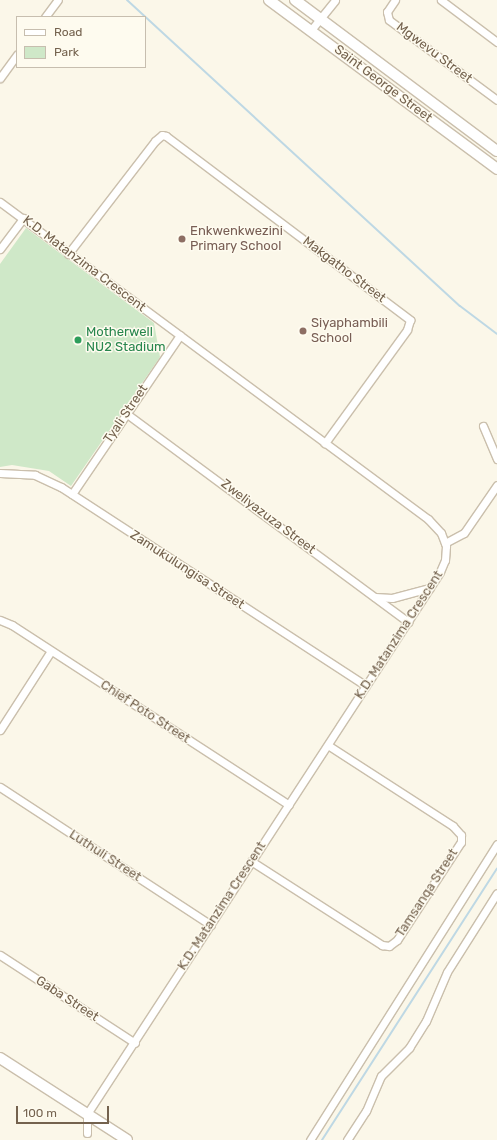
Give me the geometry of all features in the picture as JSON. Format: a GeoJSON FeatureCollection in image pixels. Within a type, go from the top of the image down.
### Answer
{"type":"FeatureCollection","features":[{"type":"Feature","properties":{"kind":"main road","name":"Saint George Street"},"geometry":{"type":"LineString","coordinates":[[269,0],[497,169]]}},
{"type":"Feature","properties":{"kind":"main road","name":"Saint George Street"},"geometry":{"type":"LineString","coordinates":[[295,0],[497,151]]}},
{"type":"Feature","properties":{"kind":"main road"},"geometry":{"type":"LineString","coordinates":[[0,1058],[127,1140]]}},
{"type":"Feature","properties":{"kind":"street"},"geometry":{"type":"LineString","coordinates":[[46,16],[58,0]]}},
{"type":"Feature","properties":{"kind":"street"},"geometry":{"type":"LineString","coordinates":[[311,30],[335,0]]}},
{"type":"Feature","properties":{"kind":"street","name":"Mgwevu Street"},"geometry":{"type":"LineString","coordinates":[[396,0],[387,12],[389,20],[497,100]]}},
{"type":"Feature","properties":{"kind":"street"},"geometry":{"type":"LineString","coordinates":[[440,0],[497,42]]}},
{"type":"Feature","properties":{"kind":"street"},"geometry":{"type":"LineString","coordinates":[[0,78],[16,56]]}},
{"type":"Feature","properties":{"kind":"street","name":"Makgatho Street"},"geometry":{"type":"LineString","coordinates":[[68,254],[162,135],[410,320],[407,330],[325,443]]}},
{"type":"Feature","properties":{"kind":"street","name":"K.D. Matanzima Crescent"},"geometry":{"type":"LineString","coordinates":[[0,202],[23,218],[68,254],[180,335],[434,524],[445,543],[444,565],[430,588],[251,861],[135,1043],[86,1114]]}},
{"type":"Feature","properties":{"kind":"street"},"geometry":{"type":"LineString","coordinates":[[0,249],[23,218]]}},
{"type":"Feature","properties":{"kind":"street","name":"Tyali Street"},"geometry":{"type":"LineString","coordinates":[[72,494],[180,335]]}},
{"type":"Feature","properties":{"kind":"street","name":"Zweliyazuza Street"},"geometry":{"type":"LineString","coordinates":[[127,414],[408,622]]}},
{"type":"Feature","properties":{"kind":"street"},"geometry":{"type":"LineString","coordinates":[[483,426],[497,459]]}},
{"type":"Feature","properties":{"kind":"street","name":"Zamukulungisa Street"},"geometry":{"type":"LineString","coordinates":[[0,473],[35,475],[72,494],[366,686]]}},
{"type":"Feature","properties":{"kind":"street"},"geometry":{"type":"LineString","coordinates":[[445,543],[464,534],[497,485]]}},
{"type":"Feature","properties":{"kind":"street"},"geometry":{"type":"LineString","coordinates":[[375,597],[392,598],[430,588]]}},
{"type":"Feature","properties":{"kind":"street","name":"Chief Poto Street"},"geometry":{"type":"LineString","coordinates":[[0,620],[51,651],[289,805]]}},
{"type":"Feature","properties":{"kind":"street"},"geometry":{"type":"LineString","coordinates":[[0,730],[51,651]]}},
{"type":"Feature","properties":{"kind":"street","name":"Tamsanqa Street"},"geometry":{"type":"LineString","coordinates":[[251,861],[382,945],[390,946],[397,940],[461,842],[461,835],[458,829],[328,745]]}},
{"type":"Feature","properties":{"kind":"street","name":"Luthuli Street"},"geometry":{"type":"LineString","coordinates":[[0,787],[211,925]]}},
{"type":"Feature","properties":{"kind":"street"},"geometry":{"type":"LineString","coordinates":[[310,1140],[497,844]]}},
{"type":"Feature","properties":{"kind":"street"},"geometry":{"type":"LineString","coordinates":[[347,1140],[366,1111],[381,1076],[409,1048],[426,1021],[447,972],[497,893]]}},
{"type":"Feature","properties":{"kind":"street","name":"Gaba Street"},"geometry":{"type":"LineString","coordinates":[[0,955],[135,1043]]}},
{"type":"Feature","properties":{"kind":"street"},"geometry":{"type":"LineString","coordinates":[[86,1114],[87,1133]]}},
{"type":"Feature","properties":{"kind":"green space","name":"Motherwell NU2 Stadium"},"geometry":{"type":"Polygon","coordinates":[[[26,228],[154,323],[160,357],[71,486],[49,471],[12,465],[0,467],[0,264],[26,228]]]}},
{"type":"Feature","properties":{"kind":"waterway"},"geometry":{"type":"LineString","coordinates":[[127,0],[144,16]]}},
{"type":"Feature","properties":{"kind":"waterway"},"geometry":{"type":"LineString","coordinates":[[146,17],[460,306],[497,334]]}},
{"type":"Feature","properties":{"kind":"waterway"},"geometry":{"type":"LineString","coordinates":[[322,1140],[497,868]]}},
{"type":"Feature","properties":{"kind":"place","name":"Enkwenkwezini Primary School"},"geometry":{"type":"Point","coordinates":[182,239]}},
{"type":"Feature","properties":{"kind":"place","name":"Siyaphambili School"},"geometry":{"type":"Point","coordinates":[303,331]}},
{"type":"Feature","properties":{"kind":"place","name":"Motherwell NU2 Stadium"},"geometry":{"type":"Point","coordinates":[78,340]}}]}
